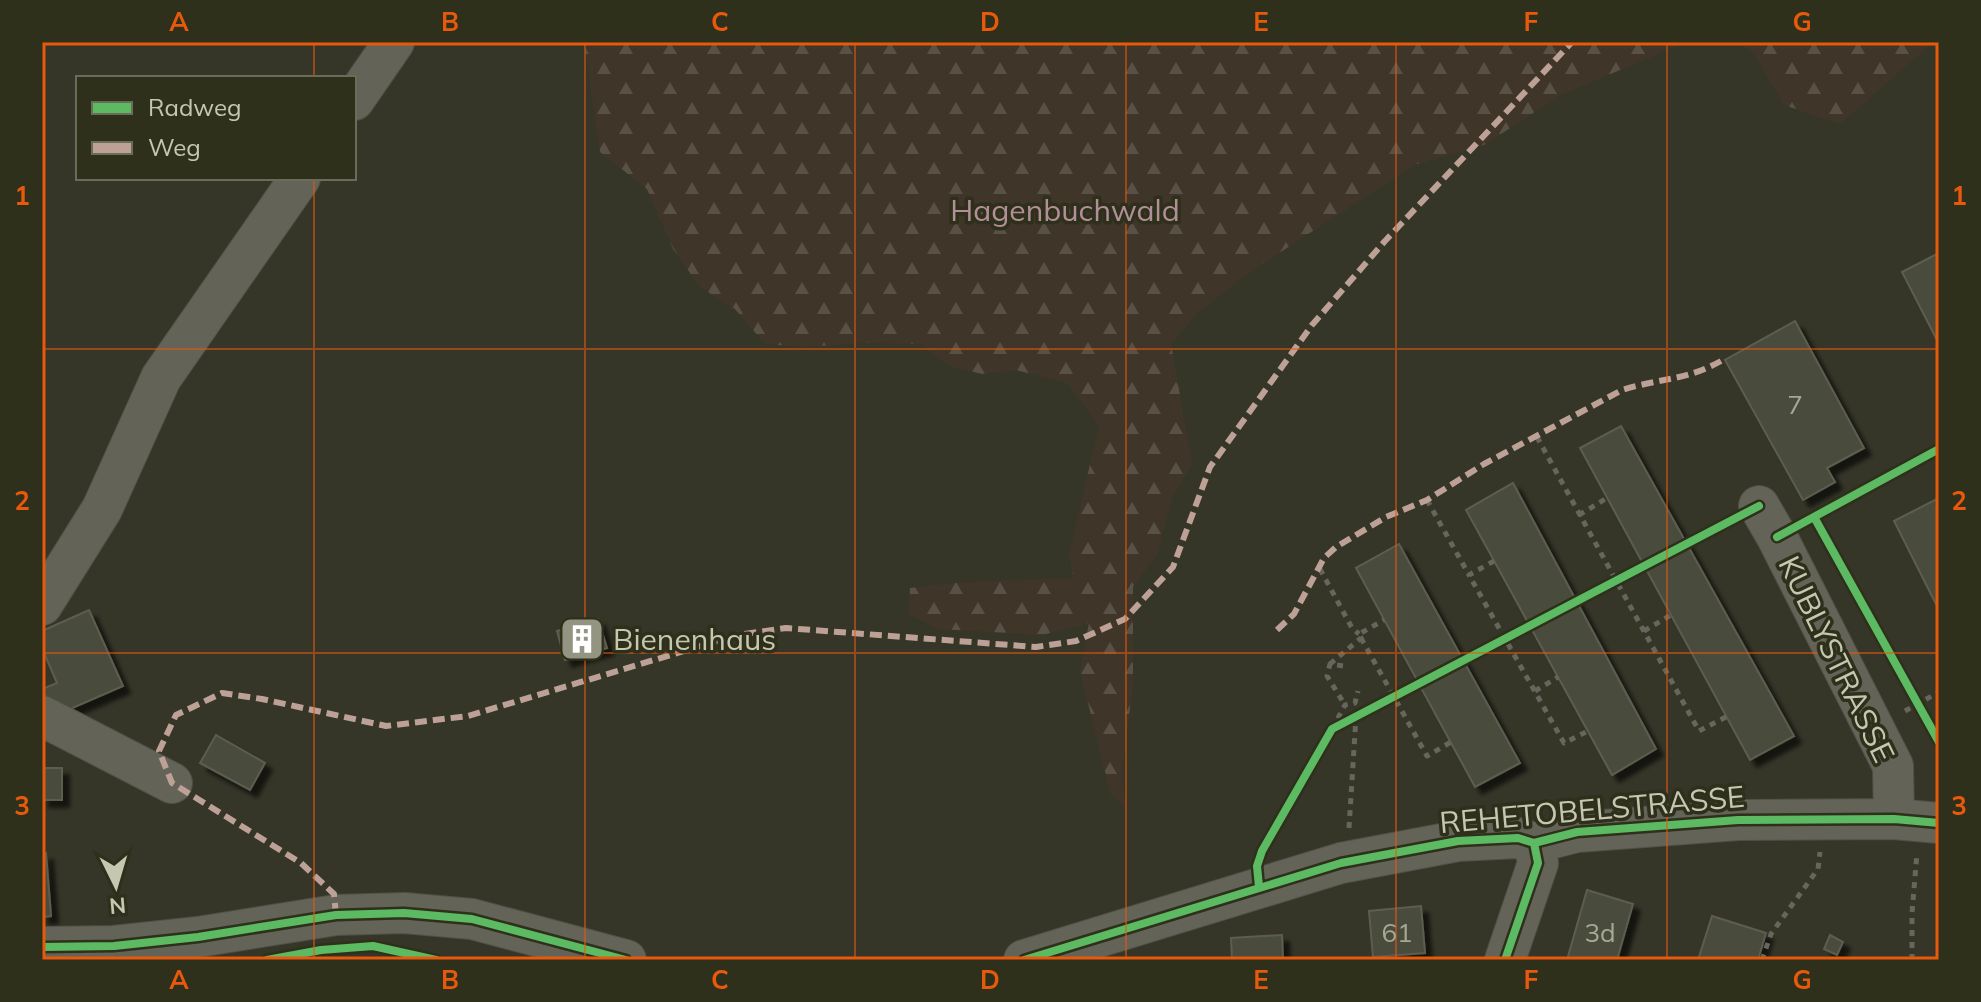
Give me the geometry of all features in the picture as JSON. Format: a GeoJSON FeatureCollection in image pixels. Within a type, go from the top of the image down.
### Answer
{"type":"FeatureCollection","features":[{"type":"Feature","properties":{"kind":"street"},"geometry":{"type":"LineString","coordinates":[[356,97],[394,42]]}},
{"type":"Feature","properties":{"kind":"street"},"geometry":{"type":"LineString","coordinates":[[42,605],[102,509],[161,378],[299,180]]}},
{"type":"Feature","properties":{"kind":"street","name":"KUBLYSTRASSE"},"geometry":{"type":"LineString","coordinates":[[1759,506],[1893,766],[1894,819]]}},
{"type":"Feature","properties":{"kind":"street"},"geometry":{"type":"LineString","coordinates":[[42,716],[172,783]]}},
{"type":"Feature","properties":{"kind":"street","name":"REHETOBELSTRASSE"},"geometry":{"type":"LineString","coordinates":[[1024,960],[1104,948],[1366,846],[1496,838],[1518,838],[1534,843],[1577,832],[1738,820],[1894,819],[1928,838]]}},
{"type":"Feature","properties":{"kind":"street"},"geometry":{"type":"LineString","coordinates":[[1505,960],[1538,863],[1534,843]]}},
{"type":"Feature","properties":{"kind":"street"},"geometry":{"type":"LineString","coordinates":[[42,947],[114,946],[198,937],[336,915],[404,913],[472,919],[626,960]]}},
{"type":"Feature","properties":{"kind":"path"},"geometry":{"type":"LineString","coordinates":[[1537,437],[1699,731],[1726,717]]}},
{"type":"Feature","properties":{"kind":"path"},"geometry":{"type":"LineString","coordinates":[[1579,515],[1607,498]]}},
{"type":"Feature","properties":{"kind":"path"},"geometry":{"type":"LineString","coordinates":[[1427,500],[1564,743],[1588,731]]}},
{"type":"Feature","properties":{"kind":"path"},"geometry":{"type":"LineString","coordinates":[[1469,575],[1494,561]]}},
{"type":"Feature","properties":{"kind":"path"},"geometry":{"type":"LineString","coordinates":[[1320,569],[1427,756],[1451,742]]}},
{"type":"Feature","properties":{"kind":"path"},"geometry":{"type":"LineString","coordinates":[[1603,588],[1630,573]]}},
{"type":"Feature","properties":{"kind":"path"},"geometry":{"type":"LineString","coordinates":[[1644,631],[1671,615]]}},
{"type":"Feature","properties":{"kind":"path"},"geometry":{"type":"LineString","coordinates":[[1345,705],[1327,676],[1330,664],[1360,636],[1384,620]]}},
{"type":"Feature","properties":{"kind":"path"},"geometry":{"type":"LineString","coordinates":[[1493,645],[1520,631]]}},
{"type":"Feature","properties":{"kind":"path"},"geometry":{"type":"LineString","coordinates":[[1330,664],[1343,666]]}},
{"type":"Feature","properties":{"kind":"path"},"geometry":{"type":"LineString","coordinates":[[1535,691],[1558,677]]}},
{"type":"Feature","properties":{"kind":"path"},"geometry":{"type":"LineString","coordinates":[[1910,690],[1925,716]]}},
{"type":"Feature","properties":{"kind":"path"},"geometry":{"type":"LineString","coordinates":[[1345,705],[1355,703],[1358,691]]}},
{"type":"Feature","properties":{"kind":"path"},"geometry":{"type":"LineString","coordinates":[[1380,704],[1405,691]]}},
{"type":"Feature","properties":{"kind":"path"},"geometry":{"type":"LineString","coordinates":[[1325,742],[1345,705]]}},
{"type":"Feature","properties":{"kind":"path"},"geometry":{"type":"LineString","coordinates":[[1332,729],[1368,711]]}},
{"type":"Feature","properties":{"kind":"path"},"geometry":{"type":"LineString","coordinates":[[1356,717],[1366,846]]}},
{"type":"Feature","properties":{"kind":"path"},"geometry":{"type":"LineString","coordinates":[[1912,960],[1912,913],[1928,838]]}},
{"type":"Feature","properties":{"kind":"path"},"geometry":{"type":"LineString","coordinates":[[1762,960],[1771,934],[1818,869],[1821,847]]}},
{"type":"Feature","properties":{"kind":"green space","name":"Hagenbuchwald"},"geometry":{"type":"Polygon","coordinates":[[[584,42],[1686,42],[1561,95],[1484,145],[1414,165],[1247,274],[1197,313],[1171,344],[1192,464],[1172,498],[1157,554],[1133,587],[1133,683],[1122,774],[1125,806],[1111,795],[1080,671],[1089,623],[1042,635],[938,629],[909,614],[910,588],[1073,578],[1069,556],[1099,425],[1067,383],[1016,370],[982,374],[949,366],[920,344],[802,347],[765,344],[735,309],[700,287],[673,249],[647,189],[600,152],[584,42]]]}},
{"type":"Feature","properties":{"kind":"green space"},"geometry":{"type":"Polygon","coordinates":[[[1735,42],[1933,42],[1840,124],[1784,105],[1754,53],[1735,42]]]}},
{"type":"Feature","properties":{"kind":"building"},"geometry":{"type":"Polygon","coordinates":[[[1939,253],[1939,344],[1902,272],[1939,253]]]}},
{"type":"Feature","properties":{"kind":"building"},"geometry":{"type":"Polygon","coordinates":[[[1795,321],[1864,448],[1827,468],[1835,482],[1803,500],[1725,360],[1795,321]]]}},
{"type":"Feature","properties":{"kind":"building"},"geometry":{"type":"Polygon","coordinates":[[[1621,426],[1794,736],[1750,760],[1580,448],[1621,426]]]}},
{"type":"Feature","properties":{"kind":"building"},"geometry":{"type":"Polygon","coordinates":[[[1513,483],[1656,749],[1612,775],[1466,510],[1513,483]]]}},
{"type":"Feature","properties":{"kind":"building"},"geometry":{"type":"Polygon","coordinates":[[[1939,498],[1939,610],[1894,521],[1939,498]]]}},
{"type":"Feature","properties":{"kind":"building"},"geometry":{"type":"Polygon","coordinates":[[[1399,544],[1520,763],[1475,787],[1356,568],[1399,544]]]}},
{"type":"Feature","properties":{"kind":"building"},"geometry":{"type":"Polygon","coordinates":[[[89,610],[123,686],[54,716],[42,689],[57,683],[42,648],[42,631],[89,610]]]}},
{"type":"Feature","properties":{"kind":"building","name":"Bienenhaus"},"geometry":{"type":"Polygon","coordinates":[[[598,619],[607,648],[565,660],[557,631],[598,619]]]}},
{"type":"Feature","properties":{"kind":"building"},"geometry":{"type":"Polygon","coordinates":[[[216,735],[265,763],[250,790],[200,763],[216,735]]]}},
{"type":"Feature","properties":{"kind":"building"},"geometry":{"type":"Polygon","coordinates":[[[42,768],[62,768],[62,800],[42,800],[42,768]]]}},
{"type":"Feature","properties":{"kind":"building"},"geometry":{"type":"Polygon","coordinates":[[[46,853],[51,916],[42,917],[42,854],[46,853]]]}},
{"type":"Feature","properties":{"kind":"building"},"geometry":{"type":"Polygon","coordinates":[[[1587,890],[1633,904],[1617,960],[1567,960],[1587,890]]]}},
{"type":"Feature","properties":{"kind":"building"},"geometry":{"type":"Polygon","coordinates":[[[1421,906],[1425,953],[1373,957],[1369,911],[1421,906]]]}},
{"type":"Feature","properties":{"kind":"building"},"geometry":{"type":"Polygon","coordinates":[[[1712,916],[1766,933],[1758,960],[1698,960],[1712,916]]]}},
{"type":"Feature","properties":{"kind":"building"},"geometry":{"type":"Polygon","coordinates":[[[1282,935],[1283,960],[1232,960],[1231,938],[1282,935]]]}},
{"type":"Feature","properties":{"kind":"building"},"geometry":{"type":"Polygon","coordinates":[[[1830,935],[1843,942],[1837,955],[1824,949],[1830,935]]]}},
{"type":"Feature","properties":{"kind":"marked path"},"geometry":{"type":"LineString","coordinates":[[336,915],[334,894],[301,863],[172,783],[159,751],[176,715],[222,693],[386,726],[468,716],[737,635],[786,628],[1036,647],[1076,641],[1125,619],[1173,567],[1210,467],[1312,325],[1385,241],[1572,42]]}},
{"type":"Feature","properties":{"kind":"marked path"},"geometry":{"type":"LineString","coordinates":[[1277,630],[1294,614],[1324,558],[1336,547],[1386,517],[1427,500],[1484,464],[1622,390],[1684,376],[1721,361]]}},
{"type":"Feature","properties":{"kind":"cycle path"},"geometry":{"type":"LineString","coordinates":[[1777,537],[1939,449]]}},
{"type":"Feature","properties":{"kind":"cycle path"},"geometry":{"type":"LineString","coordinates":[[1259,887],[1257,866],[1262,851],[1332,729],[1759,506]]}},
{"type":"Feature","properties":{"kind":"cycle path"},"geometry":{"type":"LineString","coordinates":[[1814,517],[1939,742]]}},
{"type":"Feature","properties":{"kind":"cycle path"},"geometry":{"type":"LineString","coordinates":[[1024,960],[1341,863],[1458,841],[1518,838],[1534,843],[1577,832],[1738,820],[1894,819],[1939,823]]}},
{"type":"Feature","properties":{"kind":"cycle path"},"geometry":{"type":"LineString","coordinates":[[1505,960],[1538,863],[1534,843]]}},
{"type":"Feature","properties":{"kind":"cycle path"},"geometry":{"type":"LineString","coordinates":[[42,947],[114,946],[198,937],[336,915],[404,913],[472,919],[626,960]]}},
{"type":"Feature","properties":{"kind":"cycle path"},"geometry":{"type":"LineString","coordinates":[[267,960],[321,950],[373,946],[436,960]]}},
{"type":"Feature","properties":{"kind":"place","name":"Bienenhaus"},"geometry":{"type":"Point","coordinates":[582,639]}}]}
